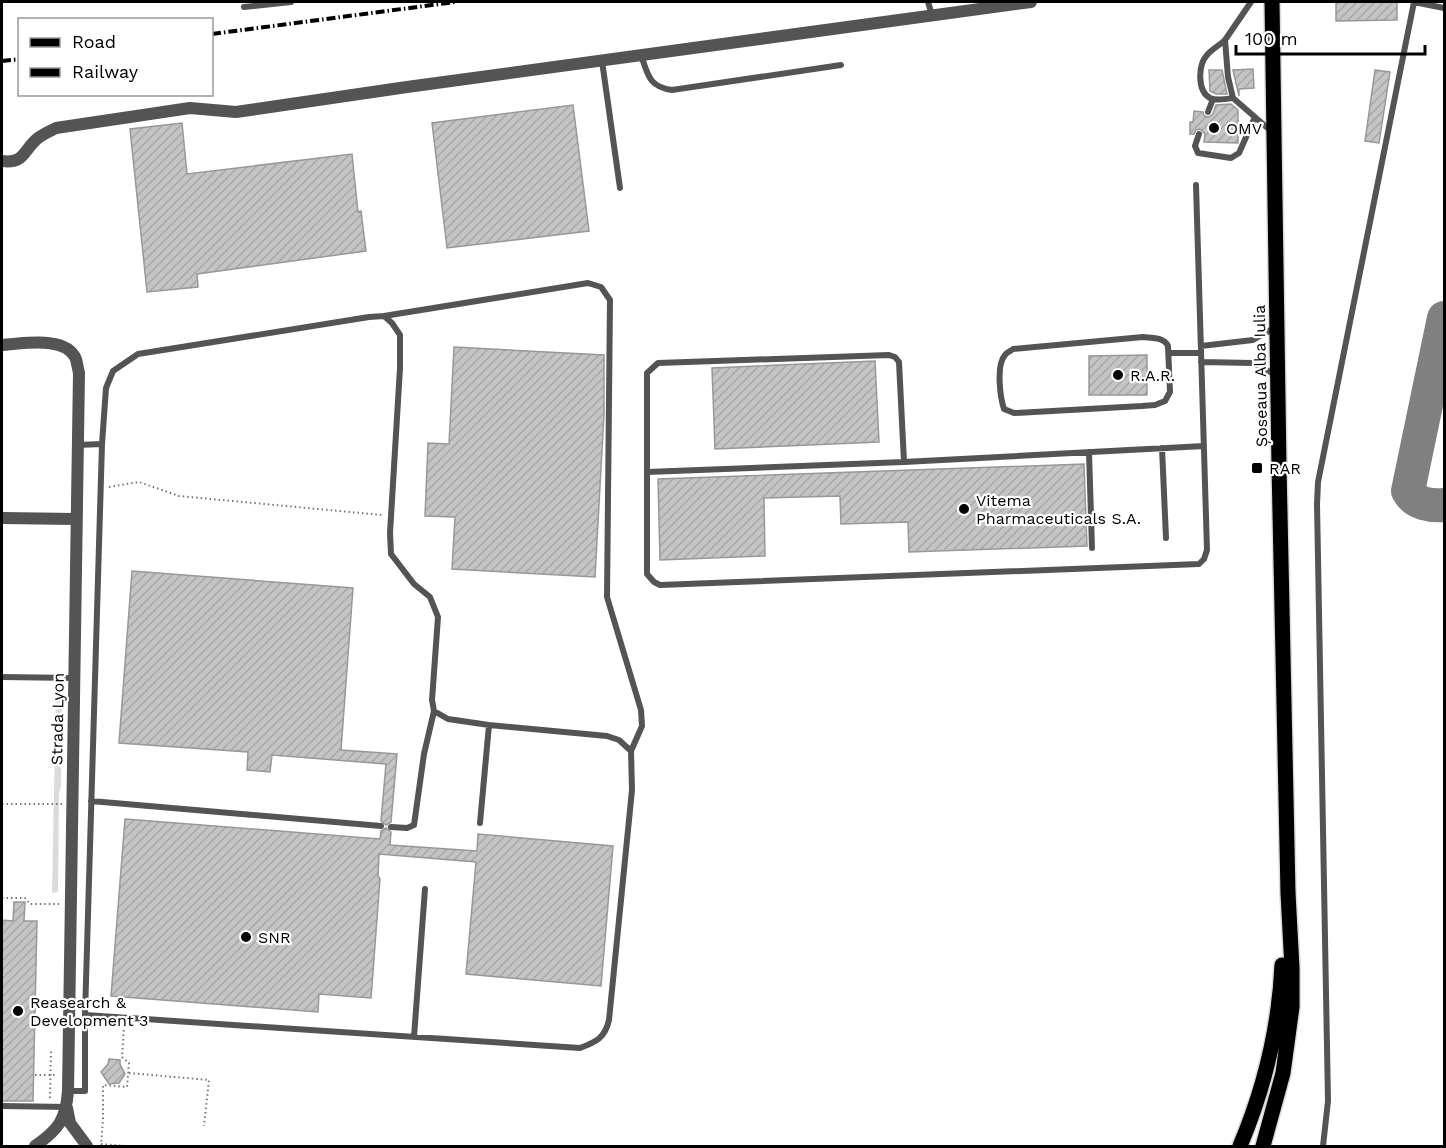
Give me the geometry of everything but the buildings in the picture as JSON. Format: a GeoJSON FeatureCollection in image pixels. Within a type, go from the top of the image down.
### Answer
{"type":"FeatureCollection","features":[{"type":"Feature","properties":{"kind":"main road","name":"Șoseaua Alba Iulia"},"geometry":{"type":"LineString","coordinates":[[1263,1146],[1283,1072],[1292,1006],[1272,2]]}},
{"type":"Feature","properties":{"kind":"main road","name":"Șoseaua Alba Iulia"},"geometry":{"type":"LineString","coordinates":[[1240,1146],[1263,1085],[1277,1020],[1288,893]]}},
{"type":"Feature","properties":{"kind":"street"},"geometry":{"type":"LineString","coordinates":[[2,161],[21,159],[38,138],[56,128],[190,108],[236,112],[1031,2]]}},
{"type":"Feature","properties":{"kind":"street","name":"Strada Lyon"},"geometry":{"type":"LineString","coordinates":[[2,345],[47,342],[68,350],[76,358],[79,373],[68,1091],[67,1107],[62,1122],[51,1135],[35,1146]]}},
{"type":"Feature","properties":{"kind":"street"},"geometry":{"type":"LineString","coordinates":[[2,518],[76,519]]}},
{"type":"Feature","properties":{"kind":"street"},"geometry":{"type":"LineString","coordinates":[[67,1107],[70,1123],[87,1146]]}},
{"type":"Feature","properties":{"kind":"lane"},"geometry":{"type":"LineString","coordinates":[[244,7],[291,2]]}},
{"type":"Feature","properties":{"kind":"lane"},"geometry":{"type":"LineString","coordinates":[[927,2],[932,15]]}},
{"type":"Feature","properties":{"kind":"lane"},"geometry":{"type":"LineString","coordinates":[[1233,98],[1213,99],[1203,91],[1201,71],[1207,55],[1226,40],[1251,2]]}},
{"type":"Feature","properties":{"kind":"lane"},"geometry":{"type":"LineString","coordinates":[[1323,1146],[1328,1101],[1318,482],[1414,2],[1444,8]]}},
{"type":"Feature","properties":{"kind":"lane"},"geometry":{"type":"LineString","coordinates":[[1226,40],[1228,76],[1233,98],[1274,134]]}},
{"type":"Feature","properties":{"kind":"lane"},"geometry":{"type":"LineString","coordinates":[[640,56],[651,81],[660,88],[672,90],[840,64]]}},
{"type":"Feature","properties":{"kind":"lane"},"geometry":{"type":"LineString","coordinates":[[602,61],[620,188]]}},
{"type":"Feature","properties":{"kind":"lane"},"geometry":{"type":"LineString","coordinates":[[1208,112],[1213,99]]}},
{"type":"Feature","properties":{"kind":"lane"},"geometry":{"type":"LineString","coordinates":[[1199,134],[1195,146],[1198,153],[1231,158],[1239,153],[1254,117]]}},
{"type":"Feature","properties":{"kind":"lane"},"geometry":{"type":"LineString","coordinates":[[904,462],[900,362],[896,357],[889,355],[658,363],[647,373],[647,574],[660,585],[1199,564],[1204,559],[1207,550],[1196,185]]}},
{"type":"Feature","properties":{"kind":"lane"},"geometry":{"type":"LineString","coordinates":[[68,1091],[85,1091],[85,1015],[102,444],[106,388],[113,370],[138,354],[588,283],[601,287],[610,300],[607,597],[641,711],[642,726],[631,751],[632,790],[607,1031],[598,1042],[580,1048],[85,1015]]}},
{"type":"Feature","properties":{"kind":"lane"},"geometry":{"type":"LineString","coordinates":[[384,316],[392,323],[399,335],[400,368],[391,516],[391,554],[414,584],[430,597],[438,617],[432,700],[434,711],[424,754],[414,825],[406,828],[391,827]]}},
{"type":"Feature","properties":{"kind":"lane"},"geometry":{"type":"LineString","coordinates":[[1170,352],[1253,340],[1277,327]]}},
{"type":"Feature","properties":{"kind":"lane"},"geometry":{"type":"LineString","coordinates":[[1143,337],[1166,342],[1170,352],[1170,392],[1166,401],[1155,405],[1014,413],[1004,409],[1001,400],[1001,365],[1004,355],[1013,349],[1143,337]]}},
{"type":"Feature","properties":{"kind":"lane"},"geometry":{"type":"LineString","coordinates":[[1201,362],[1253,363],[1278,375]]}},
{"type":"Feature","properties":{"kind":"lane"},"geometry":{"type":"LineString","coordinates":[[77,445],[102,444]]}},
{"type":"Feature","properties":{"kind":"lane"},"geometry":{"type":"LineString","coordinates":[[647,472],[904,462],[1204,446]]}},
{"type":"Feature","properties":{"kind":"lane"},"geometry":{"type":"LineString","coordinates":[[1162,448],[1166,538]]}},
{"type":"Feature","properties":{"kind":"lane"},"geometry":{"type":"LineString","coordinates":[[1089,452],[1092,548]]}},
{"type":"Feature","properties":{"kind":"lane"},"geometry":{"type":"LineString","coordinates":[[2,677],[74,678]]}},
{"type":"Feature","properties":{"kind":"lane"},"geometry":{"type":"LineString","coordinates":[[434,711],[448,719],[489,725],[607,736],[619,740],[631,751]]}},
{"type":"Feature","properties":{"kind":"lane"},"geometry":{"type":"LineString","coordinates":[[480,823],[489,725]]}},
{"type":"Feature","properties":{"kind":"lane"},"geometry":{"type":"LineString","coordinates":[[91,801],[381,826]]}},
{"type":"Feature","properties":{"kind":"lane"},"geometry":{"type":"LineString","coordinates":[[414,1037],[425,889]]}},
{"type":"Feature","properties":{"kind":"lane"},"geometry":{"type":"LineString","coordinates":[[2,1106],[67,1107]]}},
{"type":"Feature","properties":{"kind":"path"},"geometry":{"type":"LineString","coordinates":[[101,488],[139,482],[179,496],[391,516]]}},
{"type":"Feature","properties":{"kind":"path"},"geometry":{"type":"LineString","coordinates":[[2,804],[72,804]]}},
{"type":"Feature","properties":{"kind":"path"},"geometry":{"type":"LineString","coordinates":[[2,898],[25,898],[30,904],[71,903]]}},
{"type":"Feature","properties":{"kind":"path"},"geometry":{"type":"LineString","coordinates":[[124,1016],[122,1057],[129,1063],[127,1087],[103,1085],[104,1119],[101,1145],[125,1146]]}},
{"type":"Feature","properties":{"kind":"path"},"geometry":{"type":"LineString","coordinates":[[50,1107],[51,1049]]}},
{"type":"Feature","properties":{"kind":"path"},"geometry":{"type":"LineString","coordinates":[[128,1073],[209,1080],[204,1126]]}},
{"type":"Feature","properties":{"kind":"path"},"geometry":{"type":"LineString","coordinates":[[35,1075],[68,1075]]}},
{"type":"Feature","properties":{"kind":"shaded area"},"geometry":{"type":"Polygon","coordinates":[[[56,690],[62,698],[61,786],[59,793],[58,892],[52,893],[56,690]]]}},
{"type":"Feature","properties":{"kind":"taxiway"},"geometry":{"type":"LineString","coordinates":[[1444,318],[1408,491],[1415,499],[1424,503],[1444,505]]}},
{"type":"Feature","properties":{"kind":"railway"},"geometry":{"type":"LineString","coordinates":[[213,34],[455,2]]}},
{"type":"Feature","properties":{"kind":"railway"},"geometry":{"type":"LineString","coordinates":[[2,61],[18,59]]}},
{"type":"Feature","properties":{"kind":"place","name":"OMV"},"geometry":{"type":"Point","coordinates":[1214,128]}},
{"type":"Feature","properties":{"kind":"place","name":"R.A.R."},"geometry":{"type":"Point","coordinates":[1118,375]}},
{"type":"Feature","properties":{"kind":"place","name":"RAR"},"geometry":{"type":"Point","coordinates":[1257,468]}},
{"type":"Feature","properties":{"kind":"place","name":"Vitema Pharmaceuticals S.A."},"geometry":{"type":"Point","coordinates":[964,509]}},
{"type":"Feature","properties":{"kind":"place","name":"SNR"},"geometry":{"type":"Point","coordinates":[246,937]}},
{"type":"Feature","properties":{"kind":"place","name":"Reasearch & Development 3"},"geometry":{"type":"Point","coordinates":[18,1011]}}]}
